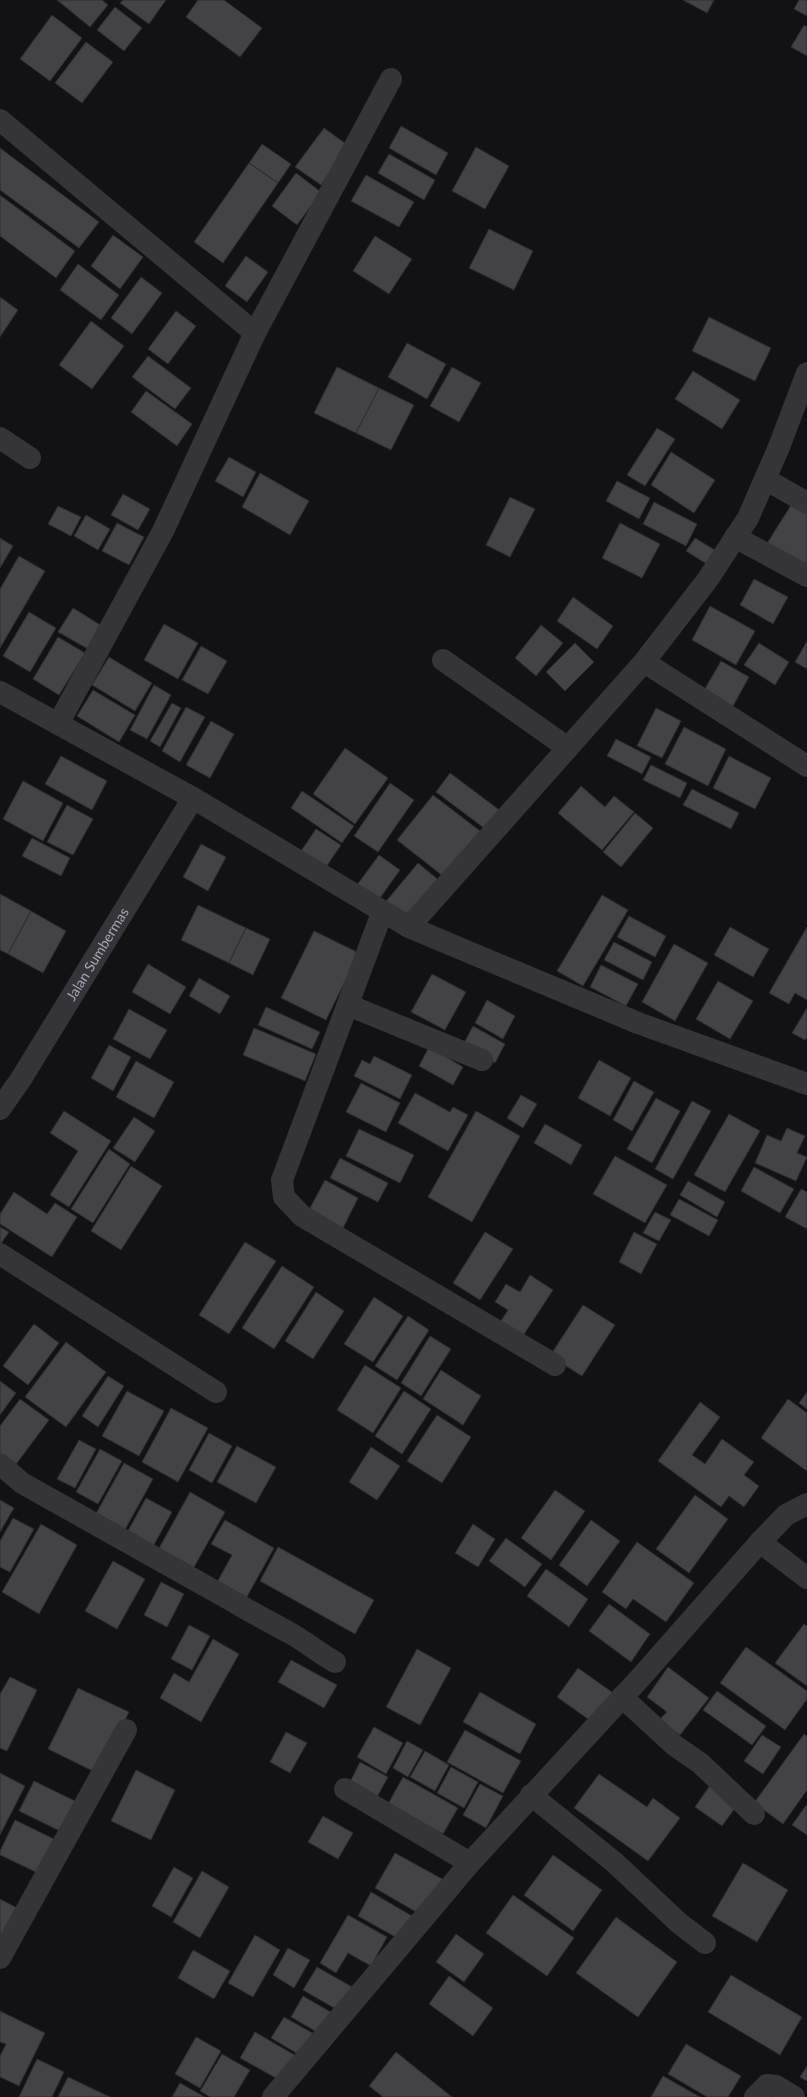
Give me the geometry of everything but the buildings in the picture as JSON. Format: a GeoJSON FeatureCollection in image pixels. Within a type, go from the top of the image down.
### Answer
{"type":"FeatureCollection","features":[{"type":"Feature","properties":{"kind":"street"},"geometry":{"type":"LineString","coordinates":[[58,724],[163,531],[255,333],[391,79]]}},
{"type":"Feature","properties":{"kind":"street"},"geometry":{"type":"LineString","coordinates":[[0,120],[255,333]]}},
{"type":"Feature","properties":{"kind":"street"},"geometry":{"type":"LineString","coordinates":[[409,927],[644,662],[708,579],[748,518],[779,447],[807,373]]}},
{"type":"Feature","properties":{"kind":"street"},"geometry":{"type":"LineString","coordinates":[[0,438],[30,458]]}},
{"type":"Feature","properties":{"kind":"street"},"geometry":{"type":"LineString","coordinates":[[765,479],[807,503]]}},
{"type":"Feature","properties":{"kind":"street"},"geometry":{"type":"LineString","coordinates":[[735,537],[807,576]]}},
{"type":"Feature","properties":{"kind":"street"},"geometry":{"type":"LineString","coordinates":[[443,660],[568,748]]}},
{"type":"Feature","properties":{"kind":"street"},"geometry":{"type":"LineString","coordinates":[[644,662],[807,766]]}},
{"type":"Feature","properties":{"kind":"street"},"geometry":{"type":"LineString","coordinates":[[0,692],[193,798],[382,913],[409,927],[638,1023],[807,1084]]}},
{"type":"Feature","properties":{"kind":"street","name":"Jalan Sumbermas"},"geometry":{"type":"LineString","coordinates":[[0,1109],[25,1073],[193,798]]}},
{"type":"Feature","properties":{"kind":"street"},"geometry":{"type":"LineString","coordinates":[[382,913],[282,1180],[284,1197],[302,1216],[555,1365]]}},
{"type":"Feature","properties":{"kind":"street"},"geometry":{"type":"LineString","coordinates":[[348,1005],[482,1060]]}},
{"type":"Feature","properties":{"kind":"street"},"geometry":{"type":"LineString","coordinates":[[0,1254],[216,1392]]}},
{"type":"Feature","properties":{"kind":"street"},"geometry":{"type":"LineString","coordinates":[[0,1464],[22,1483],[236,1603],[260,1619],[291,1634],[335,1662]]}},
{"type":"Feature","properties":{"kind":"street"},"geometry":{"type":"LineString","coordinates":[[273,2097],[470,1863],[622,1697],[760,1542],[786,1516],[807,1504]]}},
{"type":"Feature","properties":{"kind":"street"},"geometry":{"type":"LineString","coordinates":[[760,1542],[807,1578]]}},
{"type":"Feature","properties":{"kind":"street"},"geometry":{"type":"LineString","coordinates":[[622,1697],[674,1745],[700,1764],[754,1814]]}},
{"type":"Feature","properties":{"kind":"street"},"geometry":{"type":"LineString","coordinates":[[0,1958],[126,1730]]}},
{"type":"Feature","properties":{"kind":"street"},"geometry":{"type":"LineString","coordinates":[[345,1789],[470,1863]]}},
{"type":"Feature","properties":{"kind":"street"},"geometry":{"type":"LineString","coordinates":[[532,1795],[614,1862],[679,1923],[705,1943]]}},
{"type":"Feature","properties":{"kind":"street"},"geometry":{"type":"LineString","coordinates":[[755,2097],[767,2085],[776,2086],[794,2097]]}}]}
